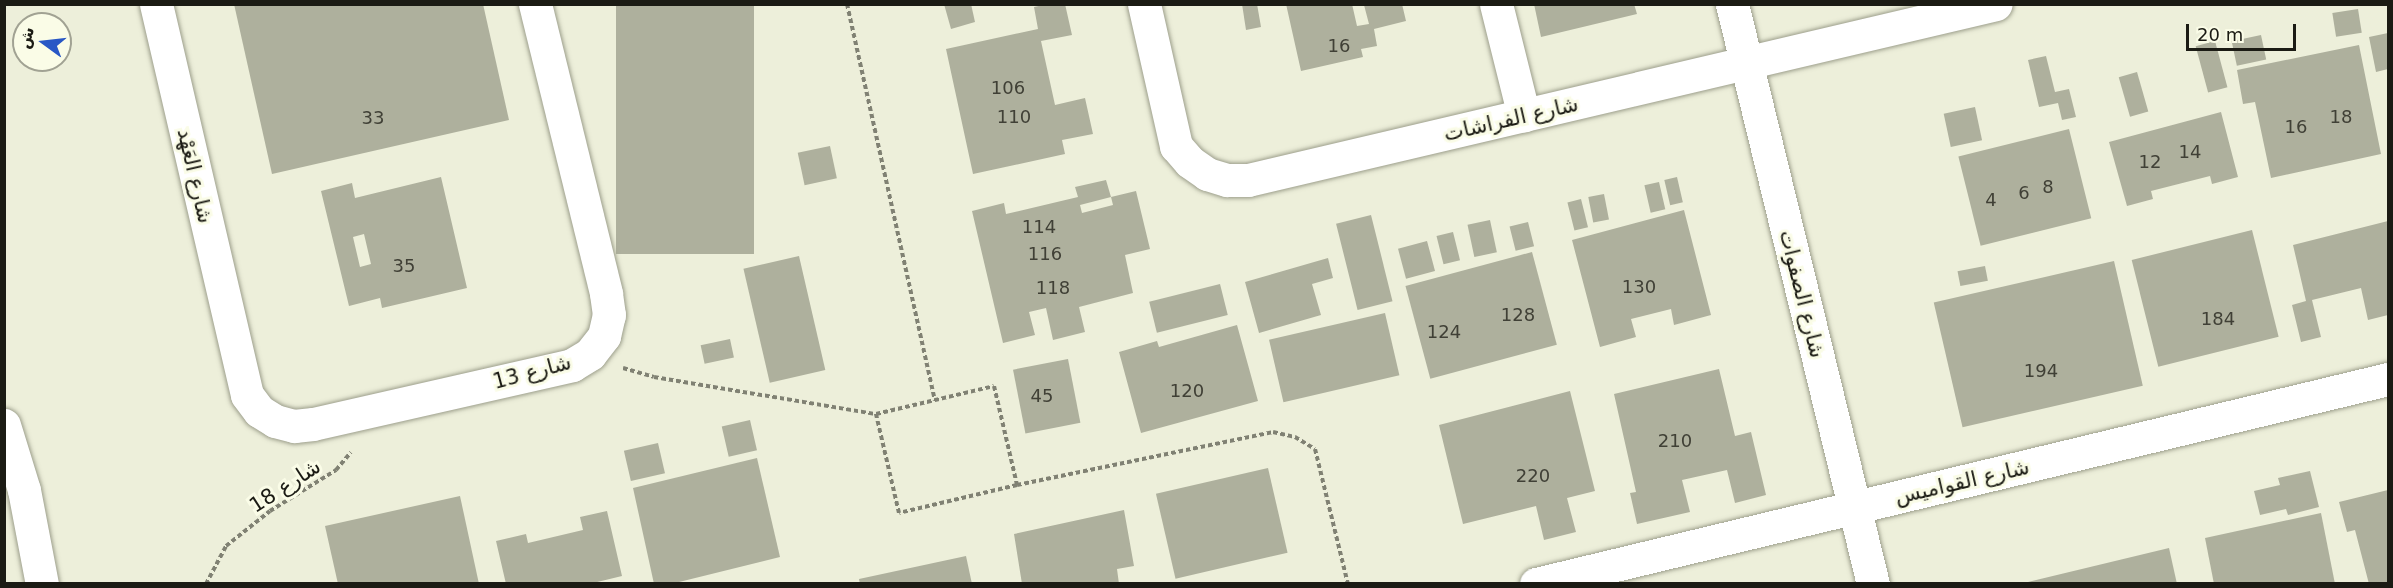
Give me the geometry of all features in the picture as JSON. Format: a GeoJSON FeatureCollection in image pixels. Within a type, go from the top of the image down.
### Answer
{"type":"FeatureCollection","features":[{"type":"Feature","properties":{"kind":"street","name":"شارع العَهْد"},"geometry":{"type":"LineString","coordinates":[[156,4],[234,347]]}},
{"type":"Feature","properties":{"kind":"street","name":"شارع 13"},"geometry":{"type":"LineString","coordinates":[[234,347],[247,395],[259,411],[275,421],[294,426],[313,424],[572,365],[590,354],[604,336],[609,315],[606,293],[535,4]]}},
{"type":"Feature","properties":{"kind":"street","name":"شارع الفراشات"},"geometry":{"type":"LineString","coordinates":[[1144,4],[1176,147],[1190,162],[1207,174],[1227,180],[1248,180],[1746,63],[1901,15],[1996,4]]}},
{"type":"Feature","properties":{"kind":"street"},"geometry":{"type":"LineString","coordinates":[[1496,4],[1524,116]]}},
{"type":"Feature","properties":{"kind":"street","name":"شارع الصفوات"},"geometry":{"type":"LineString","coordinates":[[1732,4],[1873,584]]}},
{"type":"Feature","properties":{"kind":"street","name":"شارع القواميس"},"geometry":{"type":"LineString","coordinates":[[1536,584],[2388,379]]}},
{"type":"Feature","properties":{"kind":"street"},"geometry":{"type":"LineString","coordinates":[[4,425],[24,490],[42,584]]}},
{"type":"Feature","properties":{"kind":"path"},"geometry":{"type":"LineString","coordinates":[[847,4],[935,400]]}},
{"type":"Feature","properties":{"kind":"path"},"geometry":{"type":"LineString","coordinates":[[590,354],[654,377],[876,414],[994,386],[1017,485]]}},
{"type":"Feature","properties":{"kind":"path","name":"شارع 18"},"geometry":{"type":"LineString","coordinates":[[206,584],[226,546],[270,511],[336,471],[359,443],[376,410]]}},
{"type":"Feature","properties":{"kind":"path"},"geometry":{"type":"LineString","coordinates":[[876,414],[899,513],[1017,485],[1273,432],[1295,437],[1315,450],[1348,584]]}},
{"type":"Feature","properties":{"kind":"building"},"geometry":{"type":"Polygon","coordinates":[[[234,4],[483,4],[509,120],[272,174],[234,4]]]}},
{"type":"Feature","properties":{"kind":"building"},"geometry":{"type":"Polygon","coordinates":[[[616,4],[754,4],[754,254],[616,254],[616,4]]]}},
{"type":"Feature","properties":{"kind":"building"},"geometry":{"type":"Polygon","coordinates":[[[944,4],[971,4],[975,22],[951,29],[944,4]]]}},
{"type":"Feature","properties":{"kind":"building"},"geometry":{"type":"Polygon","coordinates":[[[1065,4],[1072,35],[1041,41],[1055,105],[1085,98],[1093,134],[1062,140],[1065,154],[973,174],[946,49],[1038,29],[1034,7],[1065,4]]]}},
{"type":"Feature","properties":{"kind":"building"},"geometry":{"type":"Polygon","coordinates":[[[1242,4],[1257,4],[1261,27],[1246,30],[1242,4]]]}},
{"type":"Feature","properties":{"kind":"building"},"geometry":{"type":"Polygon","coordinates":[[[1286,4],[1352,4],[1357,26],[1369,24],[1364,5],[1402,4],[1406,21],[1374,29],[1377,46],[1361,49],[1363,57],[1301,71],[1286,4]]]}},
{"type":"Feature","properties":{"kind":"building"},"geometry":{"type":"Polygon","coordinates":[[[1534,4],[1634,4],[1637,14],[1541,37],[1534,4]]]}},
{"type":"Feature","properties":{"kind":"building"},"geometry":{"type":"Polygon","coordinates":[[[2358,9],[2362,33],[2336,37],[2332,13],[2358,9]]]}},
{"type":"Feature","properties":{"kind":"building"},"geometry":{"type":"Polygon","coordinates":[[[2388,33],[2388,69],[2376,72],[2369,37],[2388,33]]]}},
{"type":"Feature","properties":{"kind":"building"},"geometry":{"type":"Polygon","coordinates":[[[2261,35],[2266,59],[2237,66],[2232,41],[2261,35]]]}},
{"type":"Feature","properties":{"kind":"building"},"geometry":{"type":"Polygon","coordinates":[[[2215,41],[2227,87],[2208,93],[2196,46],[2215,41]]]}},
{"type":"Feature","properties":{"kind":"building"},"geometry":{"type":"Polygon","coordinates":[[[2359,45],[2381,154],[2271,178],[2255,102],[2243,104],[2237,70],[2359,45]]]}},
{"type":"Feature","properties":{"kind":"building"},"geometry":{"type":"Polygon","coordinates":[[[2046,56],[2055,92],[2069,89],[2076,117],[2062,120],[2058,103],[2039,107],[2028,60],[2046,56]]]}},
{"type":"Feature","properties":{"kind":"building"},"geometry":{"type":"Polygon","coordinates":[[[2137,72],[2148,111],[2130,117],[2119,77],[2137,72]]]}},
{"type":"Feature","properties":{"kind":"building"},"geometry":{"type":"Polygon","coordinates":[[[1975,107],[1982,140],[1951,147],[1944,114],[1975,107]]]}},
{"type":"Feature","properties":{"kind":"building"},"geometry":{"type":"Polygon","coordinates":[[[2221,112],[2238,177],[2212,184],[2210,176],[2151,191],[2153,199],[2127,206],[2109,142],[2221,112]]]}},
{"type":"Feature","properties":{"kind":"building"},"geometry":{"type":"Polygon","coordinates":[[[2069,129],[2091,218],[1981,246],[1958,157],[2069,129]]]}},
{"type":"Feature","properties":{"kind":"building"},"geometry":{"type":"Polygon","coordinates":[[[830,146],[837,178],[805,185],[798,153],[830,146]]]}},
{"type":"Feature","properties":{"kind":"building"},"geometry":{"type":"Polygon","coordinates":[[[441,177],[467,288],[382,308],[380,298],[349,306],[321,191],[352,183],[355,198],[441,177]],[[364,234],[353,237],[360,267],[371,264],[364,234]]]}},
{"type":"Feature","properties":{"kind":"building"},"geometry":{"type":"Polygon","coordinates":[[[1677,177],[1683,202],[1670,205],[1664,180],[1677,177]]]}},
{"type":"Feature","properties":{"kind":"building"},"geometry":{"type":"Polygon","coordinates":[[[1106,180],[1111,197],[1136,191],[1150,249],[1125,255],[1133,293],[1079,307],[1085,332],[1053,340],[1046,308],[1029,312],[1035,335],[1003,343],[972,211],[1004,203],[1006,214],[1078,197],[1075,187],[1106,180]],[[1111,197],[1080,205],[1082,213],[1113,205],[1111,197]]]}},
{"type":"Feature","properties":{"kind":"building"},"geometry":{"type":"Polygon","coordinates":[[[1659,182],[1665,209],[1651,213],[1644,185],[1659,182]]]}},
{"type":"Feature","properties":{"kind":"building"},"geometry":{"type":"Polygon","coordinates":[[[1604,194],[1609,220],[1593,223],[1588,197],[1604,194]]]}},
{"type":"Feature","properties":{"kind":"building"},"geometry":{"type":"Polygon","coordinates":[[[1581,199],[1588,227],[1574,231],[1567,202],[1581,199]]]}},
{"type":"Feature","properties":{"kind":"building"},"geometry":{"type":"Polygon","coordinates":[[[1684,210],[1711,315],[1674,325],[1671,309],[1631,319],[1636,337],[1600,347],[1572,240],[1684,210]]]}},
{"type":"Feature","properties":{"kind":"building"},"geometry":{"type":"Polygon","coordinates":[[[1371,215],[1393,301],[1358,310],[1336,224],[1371,215]]]}},
{"type":"Feature","properties":{"kind":"building"},"geometry":{"type":"Polygon","coordinates":[[[1490,220],[1497,252],[1474,257],[1468,225],[1490,220]]]}},
{"type":"Feature","properties":{"kind":"building"},"geometry":{"type":"Polygon","coordinates":[[[2388,221],[2388,315],[2368,320],[2361,288],[2312,300],[2321,337],[2301,342],[2292,305],[2306,301],[2293,245],[2388,221]]]}},
{"type":"Feature","properties":{"kind":"building"},"geometry":{"type":"Polygon","coordinates":[[[1528,222],[1534,246],[1516,251],[1510,227],[1528,222]]]}},
{"type":"Feature","properties":{"kind":"building"},"geometry":{"type":"Polygon","coordinates":[[[2252,230],[2279,337],[2158,367],[2132,260],[2252,230]]]}},
{"type":"Feature","properties":{"kind":"building"},"geometry":{"type":"Polygon","coordinates":[[[1453,232],[1460,260],[1444,264],[1437,236],[1453,232]]]}},
{"type":"Feature","properties":{"kind":"building"},"geometry":{"type":"Polygon","coordinates":[[[1427,241],[1435,271],[1406,279],[1398,249],[1427,241]]]}},
{"type":"Feature","properties":{"kind":"building"},"geometry":{"type":"Polygon","coordinates":[[[1532,252],[1557,345],[1430,379],[1405,286],[1532,252]]]}},
{"type":"Feature","properties":{"kind":"building"},"geometry":{"type":"Polygon","coordinates":[[[799,256],[825,370],[770,383],[743,269],[799,256]]]}},
{"type":"Feature","properties":{"kind":"building"},"geometry":{"type":"Polygon","coordinates":[[[1328,258],[1333,278],[1312,284],[1321,315],[1259,333],[1245,282],[1328,258]]]}},
{"type":"Feature","properties":{"kind":"building"},"geometry":{"type":"Polygon","coordinates":[[[2114,261],[2143,386],[1963,427],[1934,303],[2114,261]]]}},
{"type":"Feature","properties":{"kind":"building"},"geometry":{"type":"Polygon","coordinates":[[[1985,266],[1988,281],[1960,286],[1958,271],[1985,266]]]}},
{"type":"Feature","properties":{"kind":"building"},"geometry":{"type":"Polygon","coordinates":[[[1220,284],[1228,315],[1157,333],[1149,302],[1220,284]]]}},
{"type":"Feature","properties":{"kind":"building"},"geometry":{"type":"Polygon","coordinates":[[[1385,313],[1399,375],[1283,402],[1269,340],[1385,313]]]}},
{"type":"Feature","properties":{"kind":"building"},"geometry":{"type":"Polygon","coordinates":[[[1237,325],[1258,401],[1141,433],[1119,352],[1157,341],[1159,347],[1237,325]]]}},
{"type":"Feature","properties":{"kind":"building"},"geometry":{"type":"Polygon","coordinates":[[[730,339],[734,358],[705,364],[701,345],[730,339]]]}},
{"type":"Feature","properties":{"kind":"building"},"geometry":{"type":"Polygon","coordinates":[[[1068,359],[1080,423],[1025,433],[1013,370],[1068,359]]]}},
{"type":"Feature","properties":{"kind":"building"},"geometry":{"type":"Polygon","coordinates":[[[1719,369],[1735,436],[1751,432],[1766,495],[1735,503],[1727,470],[1682,480],[1690,512],[1637,524],[1630,493],[1636,492],[1614,394],[1719,369]]]}},
{"type":"Feature","properties":{"kind":"building"},"geometry":{"type":"Polygon","coordinates":[[[1570,391],[1595,491],[1567,498],[1576,532],[1544,540],[1536,506],[1463,524],[1439,425],[1570,391]]]}},
{"type":"Feature","properties":{"kind":"building"},"geometry":{"type":"Polygon","coordinates":[[[750,420],[757,450],[729,457],[722,427],[750,420]]]}},
{"type":"Feature","properties":{"kind":"building"},"geometry":{"type":"Polygon","coordinates":[[[658,443],[665,473],[631,481],[624,451],[658,443]]]}},
{"type":"Feature","properties":{"kind":"building"},"geometry":{"type":"Polygon","coordinates":[[[757,458],[780,557],[671,584],[654,584],[633,488],[757,458]]]}},
{"type":"Feature","properties":{"kind":"building"},"geometry":{"type":"Polygon","coordinates":[[[1268,468],[1288,553],[1176,579],[1156,494],[1268,468]]]}},
{"type":"Feature","properties":{"kind":"building"},"geometry":{"type":"Polygon","coordinates":[[[2310,471],[2319,507],[2288,515],[2286,509],[2260,515],[2254,491],[2280,485],[2278,478],[2310,471]]]}},
{"type":"Feature","properties":{"kind":"building"},"geometry":{"type":"Polygon","coordinates":[[[2388,490],[2388,584],[2369,584],[2355,530],[2347,532],[2339,502],[2388,490]]]}},
{"type":"Feature","properties":{"kind":"building"},"geometry":{"type":"Polygon","coordinates":[[[460,496],[479,584],[338,584],[325,526],[460,496]]]}},
{"type":"Feature","properties":{"kind":"building"},"geometry":{"type":"Polygon","coordinates":[[[1124,510],[1134,566],[1117,569],[1119,584],[1022,584],[1014,534],[1124,510]]]}},
{"type":"Feature","properties":{"kind":"building"},"geometry":{"type":"Polygon","coordinates":[[[607,511],[622,576],[589,584],[506,584],[496,541],[526,534],[528,543],[583,530],[580,517],[607,511]]]}},
{"type":"Feature","properties":{"kind":"building"},"geometry":{"type":"Polygon","coordinates":[[[2321,513],[2335,584],[2214,584],[2205,538],[2321,513]]]}},
{"type":"Feature","properties":{"kind":"building"},"geometry":{"type":"Polygon","coordinates":[[[2169,548],[2177,584],[2024,584],[2024,583],[2169,548]]]}},
{"type":"Feature","properties":{"kind":"building"},"geometry":{"type":"Polygon","coordinates":[[[966,556],[972,584],[860,584],[859,579],[966,556]]]}}]}
